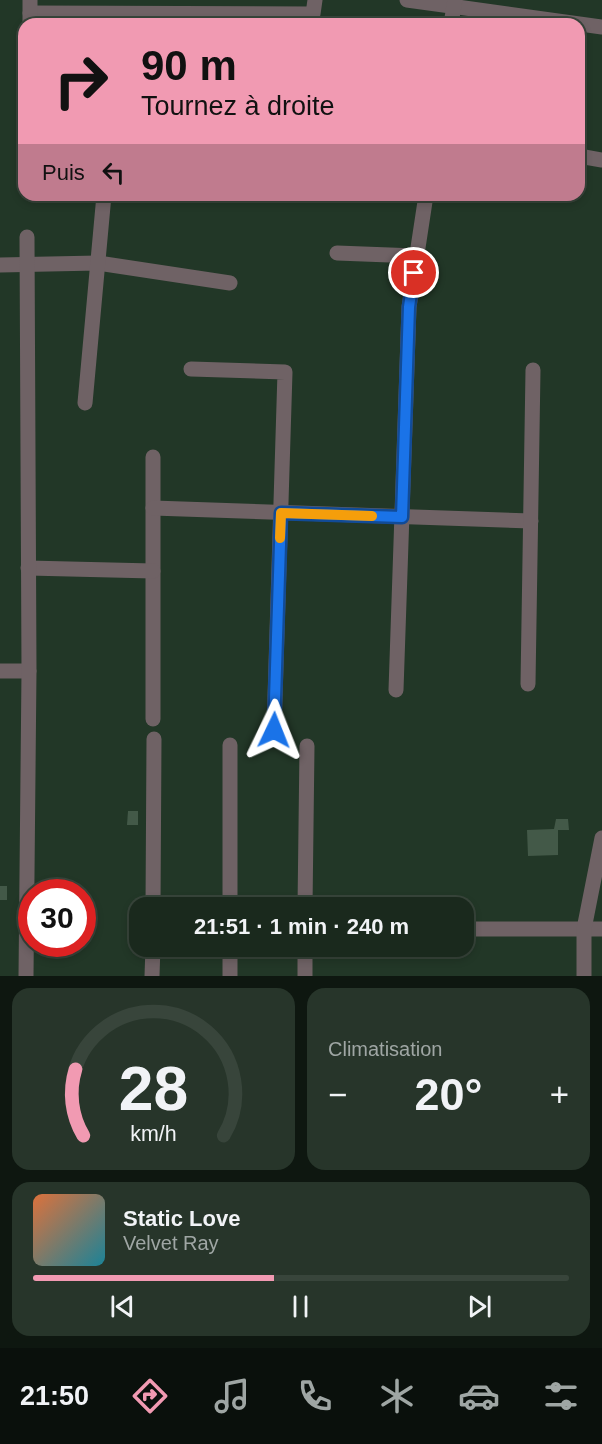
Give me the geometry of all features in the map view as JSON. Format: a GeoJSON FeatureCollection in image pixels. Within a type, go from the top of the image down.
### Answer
{"type":"FeatureCollection","features":[{"type":"Feature","properties":{"kind":"street"},"geometry":{"type":"LineString","coordinates":[[30,12],[313,14],[315,0]]}},
{"type":"Feature","properties":{"kind":"street"},"geometry":{"type":"LineString","coordinates":[[407,0],[454,3],[546,18]]}},
{"type":"Feature","properties":{"kind":"street"},"geometry":{"type":"LineString","coordinates":[[452,18],[454,3]]}},
{"type":"Feature","properties":{"kind":"street"},"geometry":{"type":"LineString","coordinates":[[585,24],[602,27]]}},
{"type":"Feature","properties":{"kind":"street"},"geometry":{"type":"LineString","coordinates":[[585,157],[602,160]]}},
{"type":"Feature","properties":{"kind":"street"},"geometry":{"type":"LineString","coordinates":[[85,403],[103,201]]}},
{"type":"Feature","properties":{"kind":"street"},"geometry":{"type":"LineString","coordinates":[[396,690],[409,307],[425,201]]}},
{"type":"Feature","properties":{"kind":"street"},"geometry":{"type":"LineString","coordinates":[[26,976],[29,671],[27,237]]}},
{"type":"Feature","properties":{"kind":"street"},"geometry":{"type":"LineString","coordinates":[[337,253],[416,256]]}},
{"type":"Feature","properties":{"kind":"street"},"geometry":{"type":"LineString","coordinates":[[0,265],[98,263],[230,283]]}},
{"type":"Feature","properties":{"kind":"street"},"geometry":{"type":"LineString","coordinates":[[191,369],[285,372],[274,730]]}},
{"type":"Feature","properties":{"kind":"street"},"geometry":{"type":"LineString","coordinates":[[528,684],[533,370]]}},
{"type":"Feature","properties":{"kind":"street"},"geometry":{"type":"LineString","coordinates":[[153,457],[153,719]]}},
{"type":"Feature","properties":{"kind":"street"},"geometry":{"type":"LineString","coordinates":[[153,508],[531,521]]}},
{"type":"Feature","properties":{"kind":"street"},"geometry":{"type":"LineString","coordinates":[[28,568],[153,572]]}},
{"type":"Feature","properties":{"kind":"street"},"geometry":{"type":"LineString","coordinates":[[0,671],[29,671]]}},
{"type":"Feature","properties":{"kind":"street"},"geometry":{"type":"LineString","coordinates":[[153,897],[154,739]]}},
{"type":"Feature","properties":{"kind":"street"},"geometry":{"type":"LineString","coordinates":[[230,745],[230,897]]}},
{"type":"Feature","properties":{"kind":"street"},"geometry":{"type":"LineString","coordinates":[[305,897],[307,746]]}},
{"type":"Feature","properties":{"kind":"street"},"geometry":{"type":"LineString","coordinates":[[584,976],[584,929],[602,838]]}},
{"type":"Feature","properties":{"kind":"street"},"geometry":{"type":"LineString","coordinates":[[474,929],[602,929]]}},
{"type":"Feature","properties":{"kind":"street"},"geometry":{"type":"LineString","coordinates":[[152,976],[153,957]]}},
{"type":"Feature","properties":{"kind":"street"},"geometry":{"type":"LineString","coordinates":[[230,957],[230,976]]}},
{"type":"Feature","properties":{"kind":"street"},"geometry":{"type":"LineString","coordinates":[[305,957],[305,976]]}},
{"type":"Feature","properties":{"kind":"building"},"geometry":{"type":"Polygon","coordinates":[[[128,811],[138,811],[138,825],[127,825],[128,811]]]}},
{"type":"Feature","properties":{"kind":"building"},"geometry":{"type":"Polygon","coordinates":[[[556,819],[568,819],[569,830],[558,830],[558,855],[528,856],[527,830],[554,829],[556,819]]]}},
{"type":"Feature","properties":{"kind":"building"},"geometry":{"type":"Polygon","coordinates":[[[0,886],[7,886],[7,900],[0,900],[0,886]]]}},
{"type":"Feature","properties":{"kind":"slow traffic"},"geometry":{"type":"LineString","coordinates":[[280,538],[281,513],[372,516]]}},
{"type":"Feature","properties":{"kind":"route"},"geometry":{"type":"LineString","coordinates":[[274,730],[281,513],[402,517],[409,307],[414,273]]}}]}
